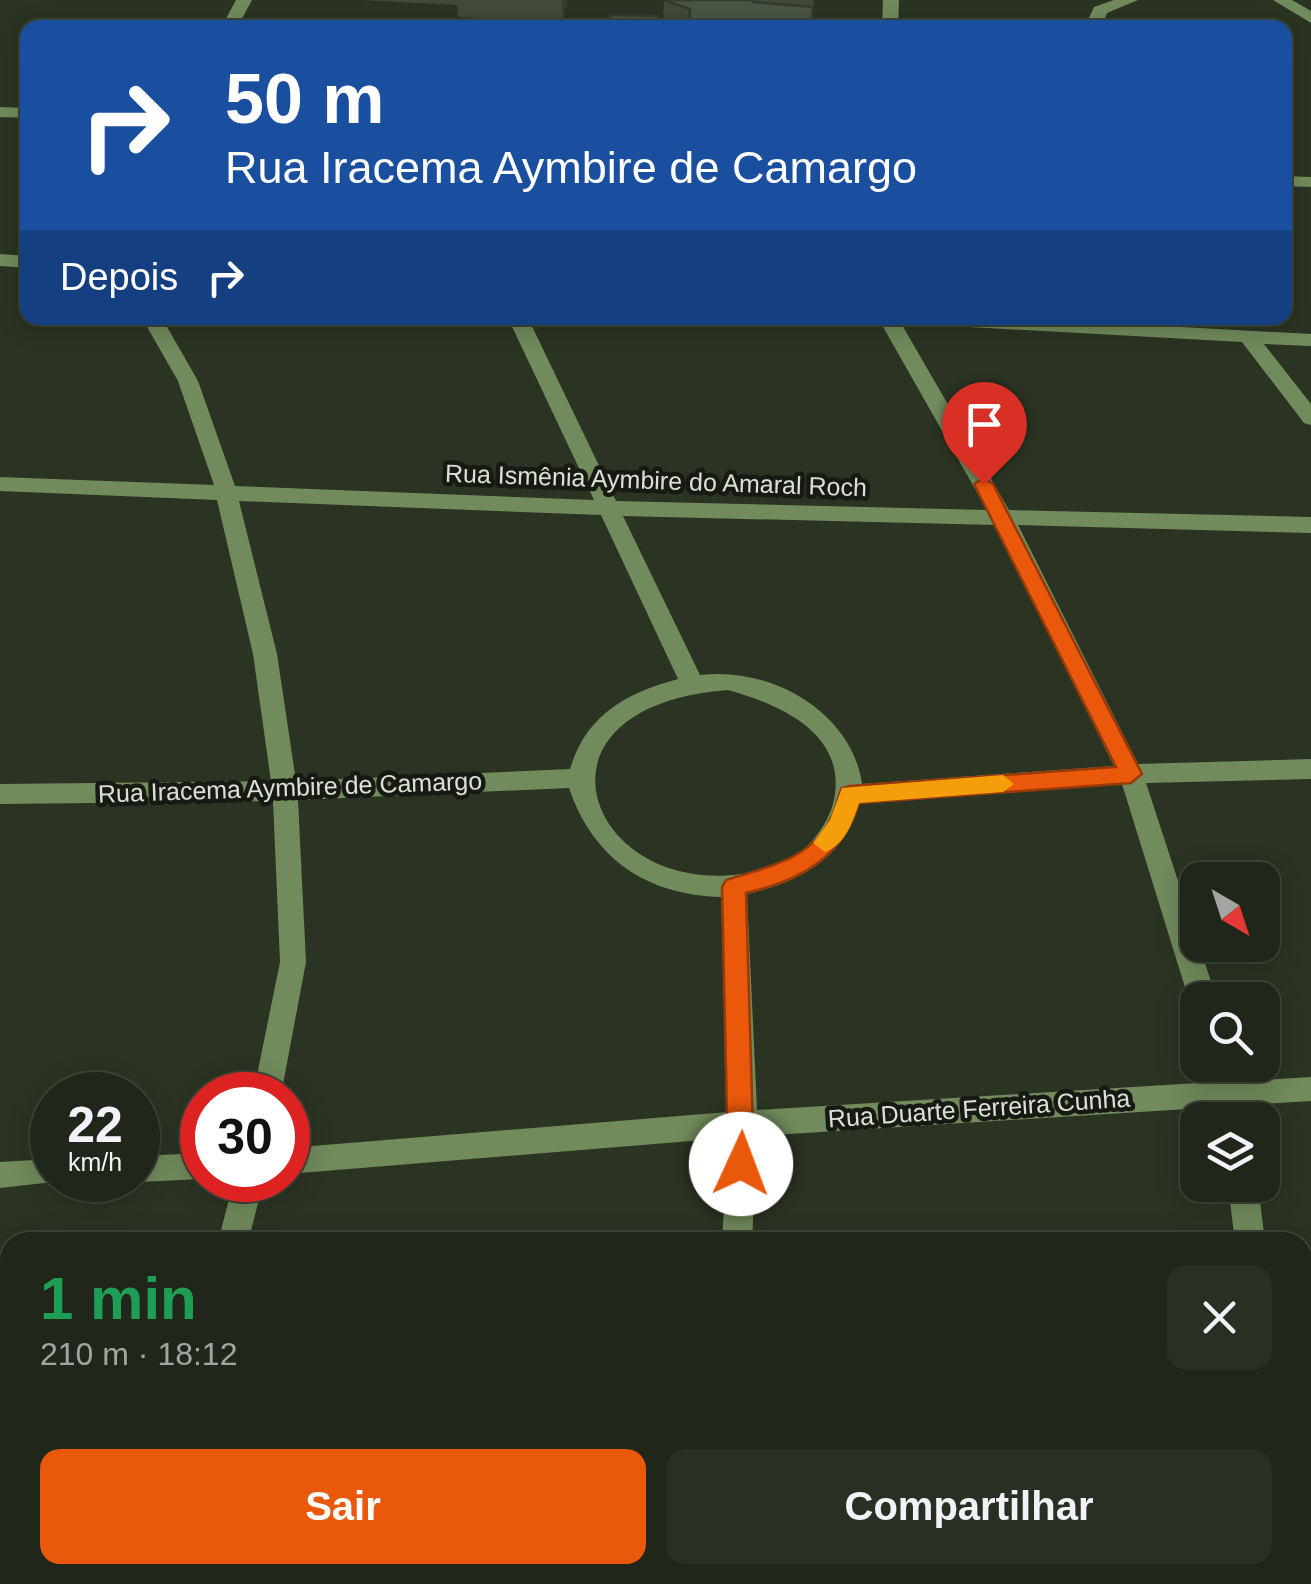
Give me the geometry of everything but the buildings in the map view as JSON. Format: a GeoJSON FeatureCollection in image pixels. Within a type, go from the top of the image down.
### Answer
{"type":"FeatureCollection","features":[{"type":"Feature","properties":{"kind":"street"},"geometry":{"type":"LineString","coordinates":[[1096,20],[1100,10],[1130,0]]}},
{"type":"Feature","properties":{"kind":"street"},"geometry":{"type":"LineString","coordinates":[[1282,0],[1311,18]]}},
{"type":"Feature","properties":{"kind":"street"},"geometry":{"type":"LineString","coordinates":[[156,325],[188,381],[226,490],[265,654],[285,791],[294,962],[272,1072]]}},
{"type":"Feature","properties":{"kind":"street"},"geometry":{"type":"LineString","coordinates":[[521,325],[692,682]]}},
{"type":"Feature","properties":{"kind":"street"},"geometry":{"type":"LineString","coordinates":[[892,325],[1002,518],[1131,774],[1197,982]]}},
{"type":"Feature","properties":{"kind":"street"},"geometry":{"type":"LineString","coordinates":[[1037,325],[1311,340]]}},
{"type":"Feature","properties":{"kind":"street"},"geometry":{"type":"LineString","coordinates":[[1248,337],[1311,418]]}},
{"type":"Feature","properties":{"kind":"street","name":"Rua Ismênia Aymbire do Amaral Roch"},"geometry":{"type":"LineString","coordinates":[[0,484],[612,508],[1311,525]]}},
{"type":"Feature","properties":{"kind":"street"},"geometry":{"type":"LineString","coordinates":[[728,681],[770,690],[808,710],[827,727],[846,759],[850,795],[841,824],[816,855],[780,876],[734,887],[673,882],[631,863],[594,826],[579,778],[591,745],[615,715],[650,694],[692,682],[728,681]]}},
{"type":"Feature","properties":{"kind":"street"},"geometry":{"type":"LineString","coordinates":[[850,795],[1131,774],[1311,769]]}},
{"type":"Feature","properties":{"kind":"street","name":"Rua Iracema Aymbire de Camargo"},"geometry":{"type":"LineString","coordinates":[[0,794],[285,791],[579,778]]}},
{"type":"Feature","properties":{"kind":"street"},"geometry":{"type":"LineString","coordinates":[[734,887],[743,1124],[738,1232]]}},
{"type":"Feature","properties":{"kind":"street","name":"Rua Duarte Ferreira Cunha"},"geometry":{"type":"LineString","coordinates":[[310,1159],[743,1124],[1311,1089]]}},
{"type":"Feature","properties":{"kind":"street"},"geometry":{"type":"LineString","coordinates":[[0,1175],[30,1173]]}},
{"type":"Feature","properties":{"kind":"street"},"geometry":{"type":"LineString","coordinates":[[236,1232],[243,1202]]}},
{"type":"Feature","properties":{"kind":"street"},"geometry":{"type":"LineString","coordinates":[[1246,1202],[1249,1232]]}},
{"type":"Feature","properties":{"kind":"slow traffic"},"geometry":{"type":"LineString","coordinates":[[825,843],[841,824],[850,795],[1003,784]]}},
{"type":"Feature","properties":{"kind":"route"},"geometry":{"type":"LineString","coordinates":[[741,1164],[743,1124],[734,887],[780,876],[816,855],[841,824],[850,795],[1131,774],[984,484]]}}]}
